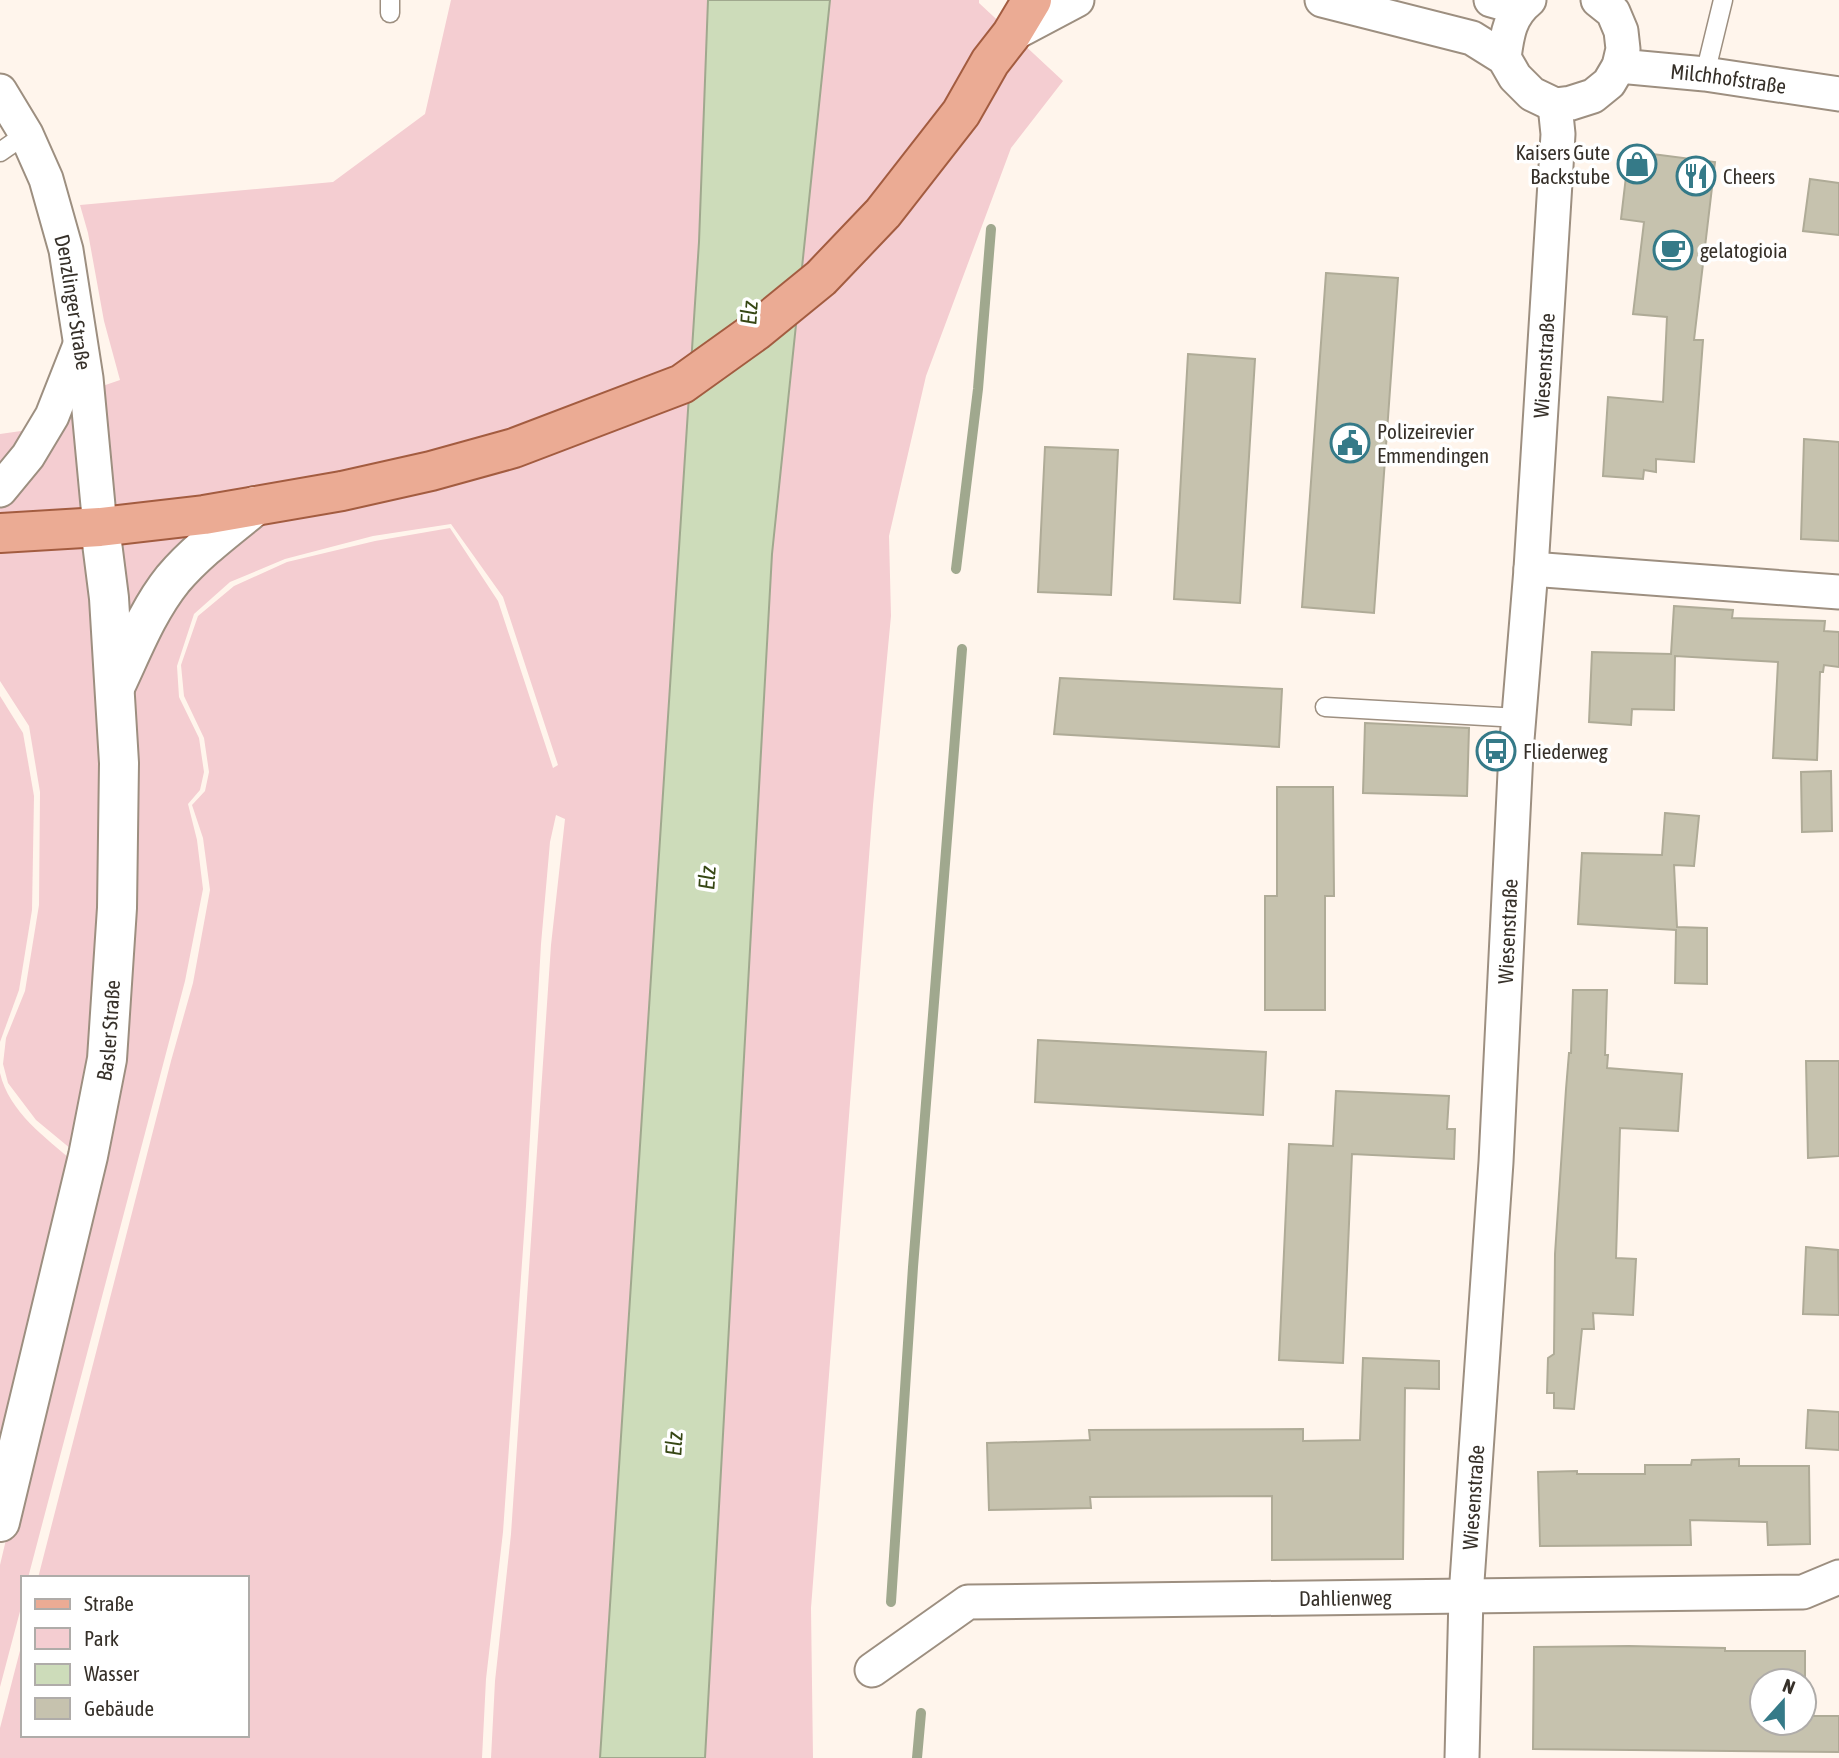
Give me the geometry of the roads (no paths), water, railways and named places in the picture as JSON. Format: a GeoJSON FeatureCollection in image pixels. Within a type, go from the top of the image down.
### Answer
{"type":"FeatureCollection","features":[{"type":"Feature","properties":{"kind":"main road"},"geometry":{"type":"LineString","coordinates":[[0,533],[100,527],[204,515],[431,471],[540,438],[682,384],[756,331],[830,269],[883,213],[952,126],[968,103],[1002,32],[1032,0]]}},
{"type":"Feature","properties":{"kind":"street"},"geometry":{"type":"LineString","coordinates":[[1002,32],[1077,0]]}},
{"type":"Feature","properties":{"kind":"street"},"geometry":{"type":"LineString","coordinates":[[1322,0],[1472,38],[1504,58],[1515,77],[1532,94],[1555,104],[1571,103],[1593,96],[1609,83],[1619,66],[1623,49],[1621,31],[1613,12],[1598,0]]}},
{"type":"Feature","properties":{"kind":"street"},"geometry":{"type":"LineString","coordinates":[[1504,58],[1513,3]]}},
{"type":"Feature","properties":{"kind":"street","name":"Milchhofstraße"},"geometry":{"type":"LineString","coordinates":[[1619,66],[1705,74],[1839,94]]}},
{"type":"Feature","properties":{"kind":"street","name":"Denzlinger Straße"},"geometry":{"type":"LineString","coordinates":[[0,90],[13,143],[46,179],[66,250],[86,379],[100,527]]}},
{"type":"Feature","properties":{"kind":"street","name":"Wiesenstraße"},"geometry":{"type":"LineString","coordinates":[[1462,1758],[1465,1596],[1496,1162],[1519,718],[1558,134],[1555,104]]}},
{"type":"Feature","properties":{"kind":"street"},"geometry":{"type":"LineString","coordinates":[[0,490],[29,456],[52,416],[80,345]]}},
{"type":"Feature","properties":{"kind":"street"},"geometry":{"type":"LineString","coordinates":[[114,690],[145,622],[172,580],[202,550],[254,506]]}},
{"type":"Feature","properties":{"kind":"street","name":"Basler Straße"},"geometry":{"type":"LineString","coordinates":[[0,1522],[88,1156],[107,1059],[117,908],[119,763],[109,598],[100,527]]}},
{"type":"Feature","properties":{"kind":"street"},"geometry":{"type":"LineString","coordinates":[[1531,569],[1839,592]]}},
{"type":"Feature","properties":{"kind":"street","name":"Dahlienweg"},"geometry":{"type":"LineString","coordinates":[[872,1670],[968,1602],[1803,1592],[1839,1577]]}},
{"type":"Feature","properties":{"kind":"lane"},"geometry":{"type":"LineString","coordinates":[[1705,74],[1723,0]]}},
{"type":"Feature","properties":{"kind":"lane"},"geometry":{"type":"LineString","coordinates":[[1325,707],[1519,718]]}},
{"type":"Feature","properties":{"kind":"water","name":"Elz"},"geometry":{"type":"Polygon","coordinates":[[[708,0],[830,0],[772,554],[705,1758],[600,1758],[699,242],[708,0]]]}},
{"type":"Feature","properties":{"kind":"waterway"},"geometry":{"type":"LineString","coordinates":[[956,569],[978,389],[991,229]]}},
{"type":"Feature","properties":{"kind":"waterway"},"geometry":{"type":"LineString","coordinates":[[891,1602],[913,1267],[962,649]]}},
{"type":"Feature","properties":{"kind":"waterway"},"geometry":{"type":"LineString","coordinates":[[917,1758],[921,1713]]}},
{"type":"Feature","properties":{"kind":"place","name":"Kaisers Gute Backstube"},"geometry":{"type":"Point","coordinates":[1637,164]}},
{"type":"Feature","properties":{"kind":"place","name":"Cheers"},"geometry":{"type":"Point","coordinates":[1696,176]}},
{"type":"Feature","properties":{"kind":"place","name":"gelatogioia"},"geometry":{"type":"Point","coordinates":[1673,250]}},
{"type":"Feature","properties":{"kind":"place","name":"Polizeirevier Emmendingen"},"geometry":{"type":"Point","coordinates":[1350,443]}},
{"type":"Feature","properties":{"kind":"place","name":"Fliederweg"},"geometry":{"type":"Point","coordinates":[1496,751]}}]}
